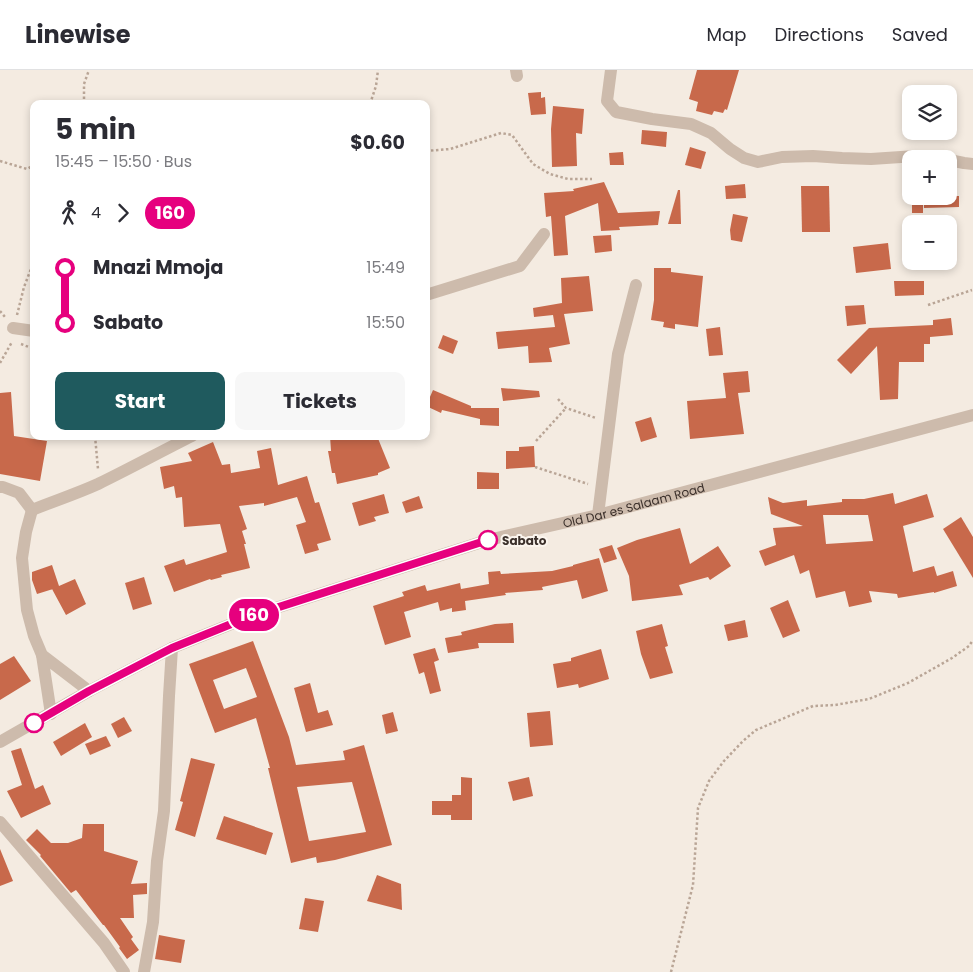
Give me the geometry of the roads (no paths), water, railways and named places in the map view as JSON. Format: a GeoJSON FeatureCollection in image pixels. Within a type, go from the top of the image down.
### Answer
{"type":"FeatureCollection","features":[{"type":"Feature","properties":{"kind":"street"},"geometry":{"type":"LineString","coordinates":[[611,70],[607,101],[616,112],[691,124],[711,133],[730,150],[744,158],[758,162],[782,157],[902,157]]}},
{"type":"Feature","properties":{"kind":"street"},"geometry":{"type":"LineString","coordinates":[[957,162],[973,164]]}},
{"type":"Feature","properties":{"kind":"street"},"geometry":{"type":"LineString","coordinates":[[430,294],[520,266],[544,234]]}},
{"type":"Feature","properties":{"kind":"street"},"geometry":{"type":"LineString","coordinates":[[598,515],[618,354],[636,285]]}},
{"type":"Feature","properties":{"kind":"street"},"geometry":{"type":"LineString","coordinates":[[13,334],[30,332]]}},
{"type":"Feature","properties":{"kind":"street","name":"Old Dar es Salaam Road"},"geometry":{"type":"LineString","coordinates":[[0,742],[89,691],[172,648],[251,616],[488,540],[598,515],[973,416]]}},
{"type":"Feature","properties":{"kind":"street"},"geometry":{"type":"LineString","coordinates":[[32,510],[99,483],[184,440]]}},
{"type":"Feature","properties":{"kind":"street"},"geometry":{"type":"LineString","coordinates":[[0,487],[19,493],[32,510]]}},
{"type":"Feature","properties":{"kind":"street"},"geometry":{"type":"LineString","coordinates":[[32,510],[22,558],[26,610],[42,655],[51,714]]}},
{"type":"Feature","properties":{"kind":"street"},"geometry":{"type":"LineString","coordinates":[[144,972],[153,922],[164,811],[172,648]]}},
{"type":"Feature","properties":{"kind":"street"},"geometry":{"type":"LineString","coordinates":[[42,655],[89,691]]}},
{"type":"Feature","properties":{"kind":"street"},"geometry":{"type":"LineString","coordinates":[[0,822],[104,943],[124,972]]}},
{"type":"Feature","properties":{"kind":"place","name":"Sabato"},"geometry":{"type":"Point","coordinates":[488,540]}}]}
